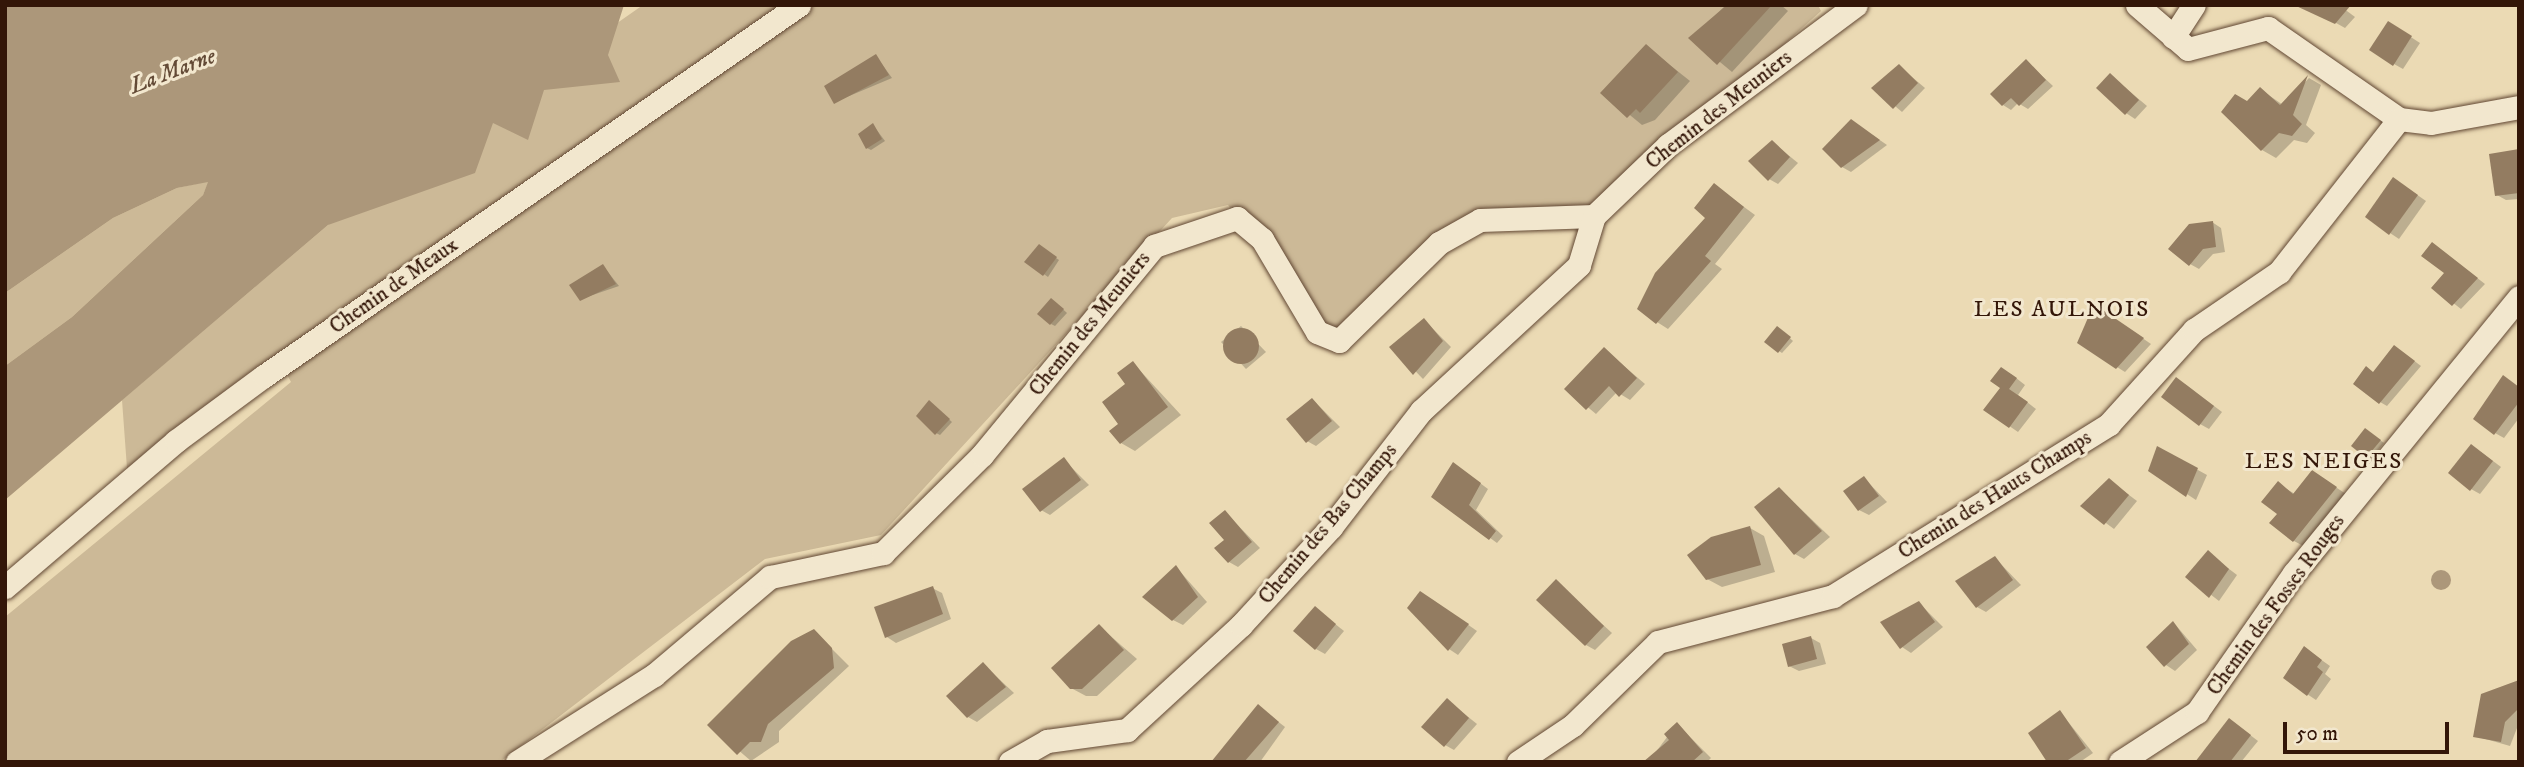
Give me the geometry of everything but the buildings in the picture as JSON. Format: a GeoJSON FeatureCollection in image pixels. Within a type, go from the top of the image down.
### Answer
{"type":"FeatureCollection","features":[{"type":"Feature","properties":{"kind":"street","name":"Chemin de Meaux"},"geometry":{"type":"LineString","coordinates":[[5,587],[176,441],[264,376],[799,5]]}},
{"type":"Feature","properties":{"kind":"street","name":"Chemin des Meuniers"},"geometry":{"type":"LineString","coordinates":[[517,762],[654,675],[770,577],[883,553],[982,455],[1154,246],[1237,218],[1262,239],[1317,332],[1339,341],[1439,243],[1480,220],[1594,216],[1668,145],[1856,5]]}},
{"type":"Feature","properties":{"kind":"street"},"geometry":{"type":"LineString","coordinates":[[2137,5],[2188,49],[2268,28],[2399,119],[2431,123],[2519,107]]}},
{"type":"Feature","properties":{"kind":"street"},"geometry":{"type":"LineString","coordinates":[[2173,37],[2194,5]]}},
{"type":"Feature","properties":{"kind":"street","name":"Chemin des Hauts Champs"},"geometry":{"type":"LineString","coordinates":[[1518,762],[1573,725],[1658,642],[1833,596],[2109,424],[2194,330],[2278,272],[2399,119]]}},
{"type":"Feature","properties":{"kind":"street","name":"Chemin des Bas Champs"},"geometry":{"type":"LineString","coordinates":[[1010,762],[1047,741],[1127,730],[1241,625],[1331,527],[1421,411],[1579,265],[1594,216]]}},
{"type":"Feature","properties":{"kind":"street","name":"Chemin des Fosses Rouges"},"geometry":{"type":"LineString","coordinates":[[2120,762],[2197,712],[2294,573],[2519,297]]}},
{"type":"Feature","properties":{"kind":"shaded area"},"geometry":{"type":"Polygon","coordinates":[[[643,5],[1818,5],[1821,11],[1594,216],[1480,220],[1339,341],[1228,205],[1172,218],[881,535],[765,559],[500,762],[5,762],[5,617],[291,382],[284,369],[128,482],[122,400],[328,225],[643,5]]]}},
{"type":"Feature","properties":{"kind":"shaded area"},"geometry":{"type":"Polygon","coordinates":[[[209,181],[203,195],[72,317],[5,366],[5,293],[113,218],[177,188],[209,181]]]}},
{"type":"Feature","properties":{"kind":"water","name":"La Marne"},"geometry":{"type":"Polygon","coordinates":[[[5,5],[624,5],[608,55],[620,82],[544,90],[528,140],[493,123],[475,173],[328,225],[5,500],[5,366],[72,317],[203,195],[208,182],[177,188],[113,218],[5,293],[5,5]]]}},
{"type":"Feature","properties":{"kind":"water"},"geometry":{"type":"Polygon","coordinates":[[[2437,570],[2445,570],[2451,580],[2445,590],[2437,590],[2431,584],[2431,576],[2437,570]]]}},
{"type":"Feature","properties":{"kind":"district","name":"LES AULNOIS"},"geometry":{"type":"Point","coordinates":[2062,310]}},
{"type":"Feature","properties":{"kind":"district","name":"LES NEIGES"},"geometry":{"type":"Point","coordinates":[2324,462]}}]}
